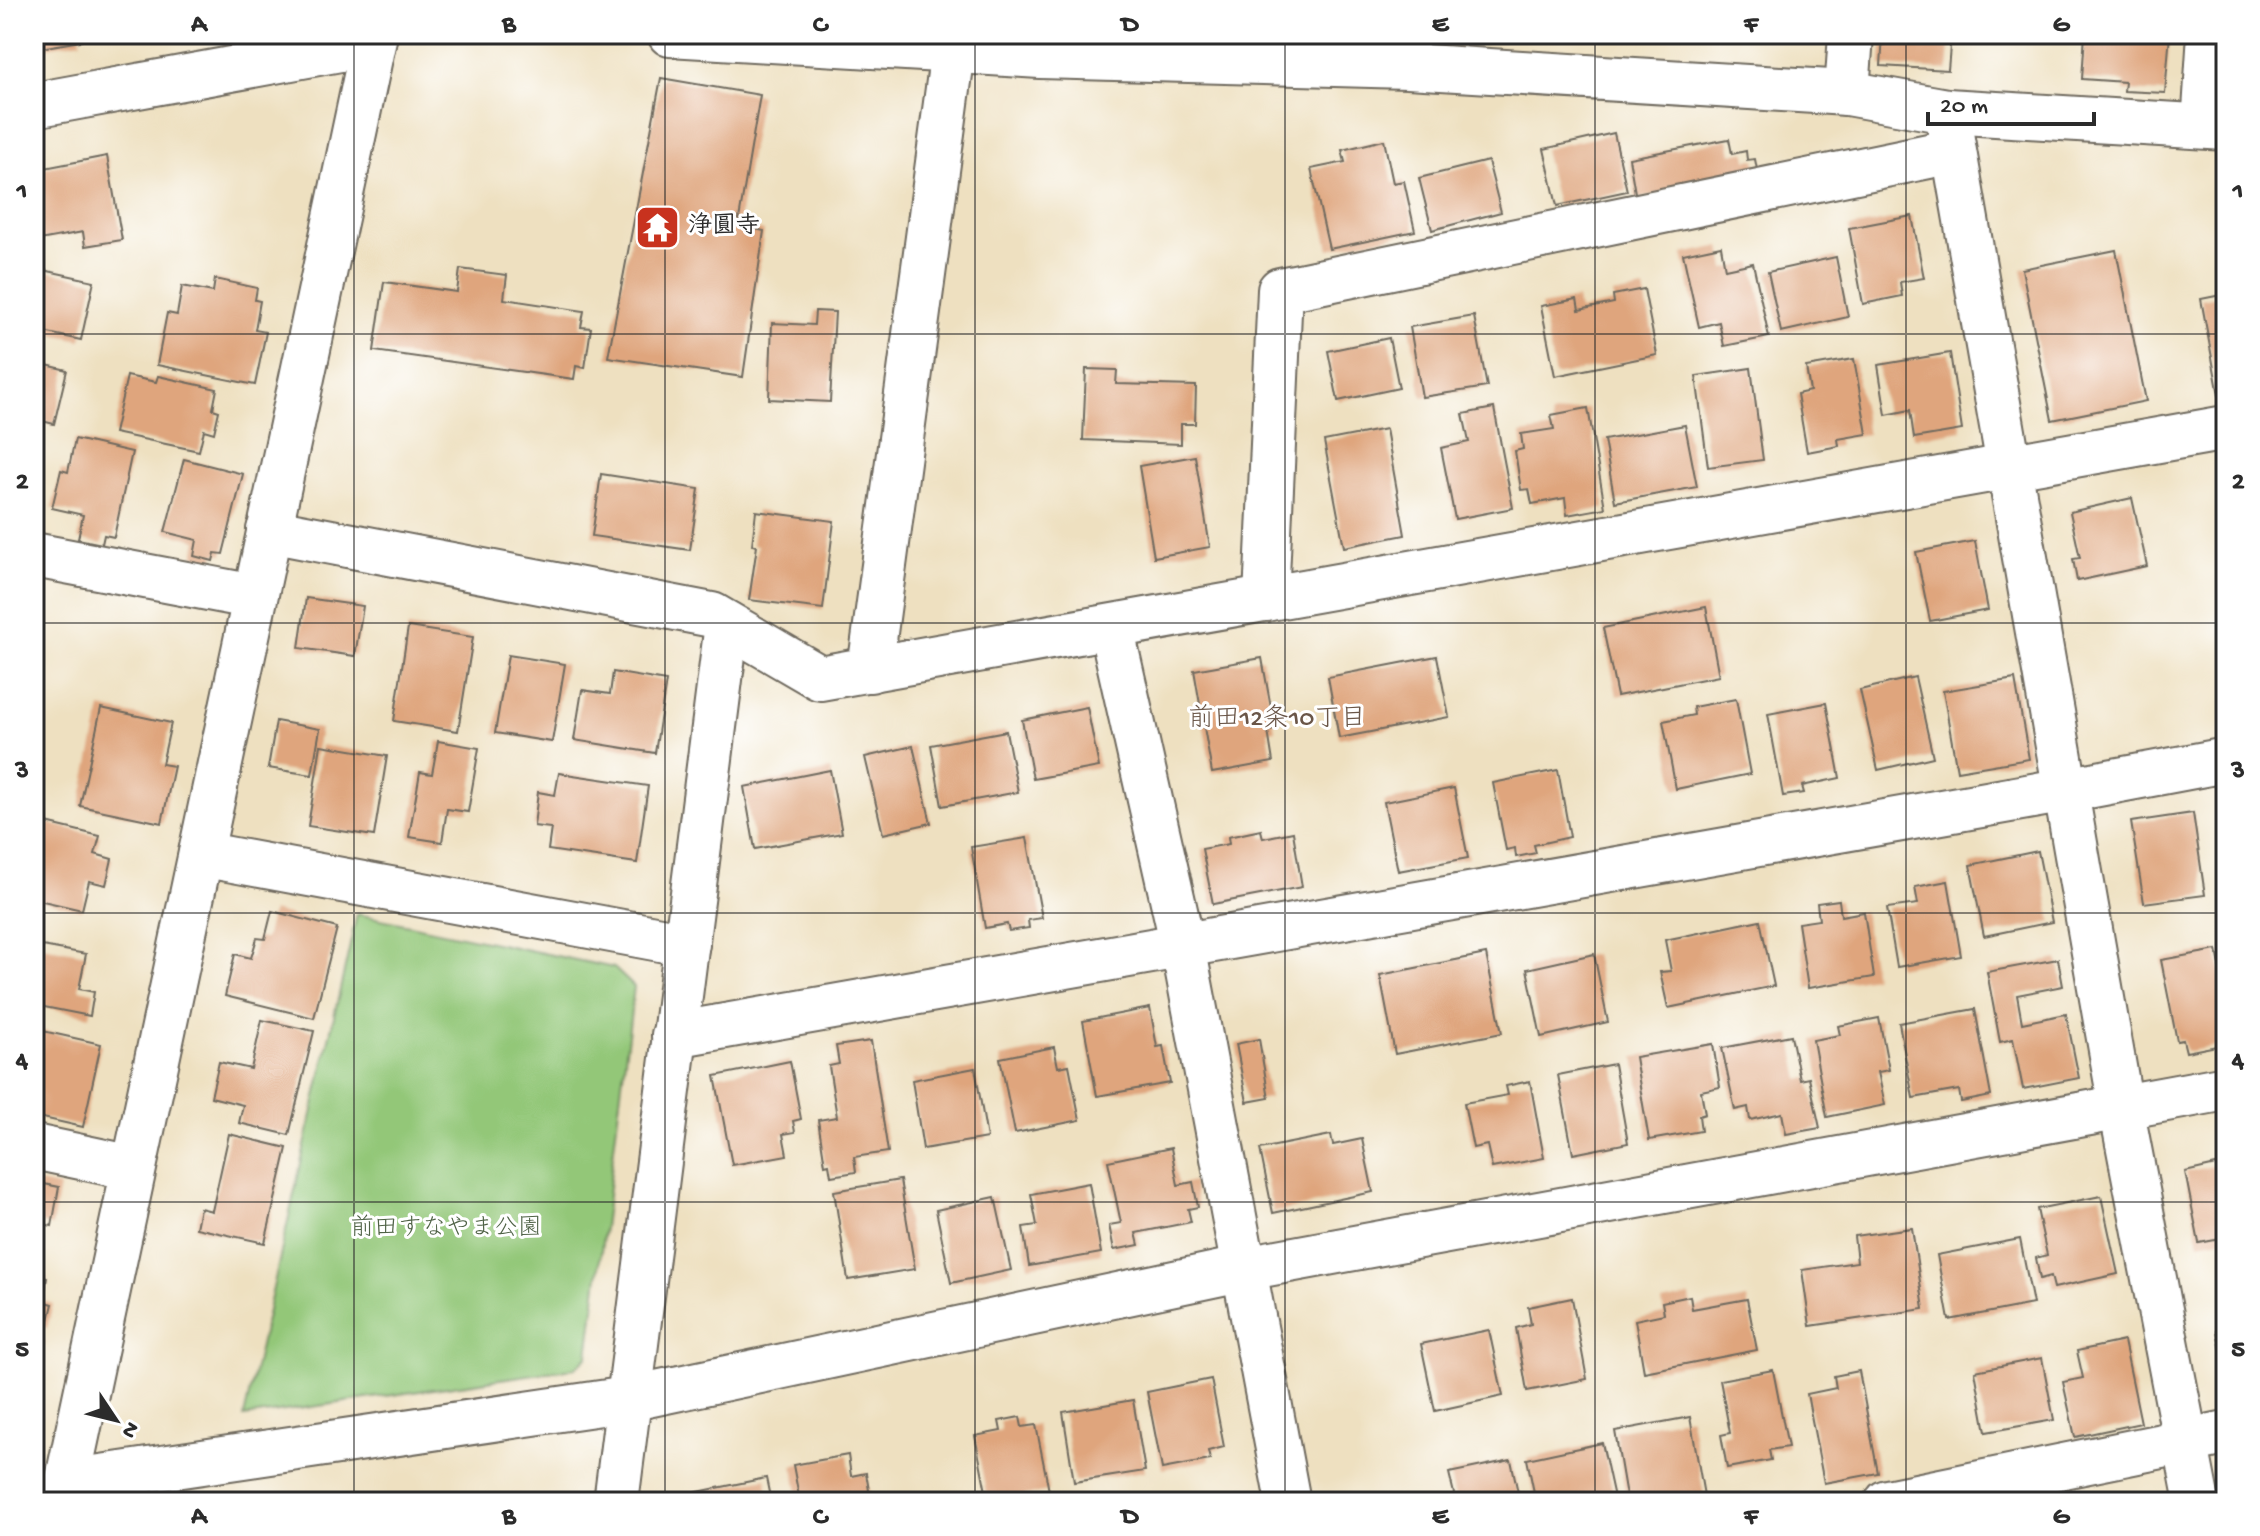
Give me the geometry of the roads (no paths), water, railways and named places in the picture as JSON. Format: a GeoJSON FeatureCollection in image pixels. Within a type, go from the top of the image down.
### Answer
{"type":"FeatureCollection","features":[{"type":"Feature","properties":{"kind":"street"},"geometry":{"type":"LineString","coordinates":[[670,34],[953,51],[1041,45],[1409,50],[1847,93],[1950,131]]}},
{"type":"Feature","properties":{"kind":"street"},"geometry":{"type":"LineString","coordinates":[[1847,93],[1851,34]]}},
{"type":"Feature","properties":{"kind":"street"},"geometry":{"type":"LineString","coordinates":[[1266,599],[1280,290],[1950,131],[2215,127],[2210,34]]}},
{"type":"Feature","properties":{"kind":"street"},"geometry":{"type":"LineString","coordinates":[[34,105],[374,38],[65,1492],[628,1399],[1245,1268],[2226,1088]]}},
{"type":"Feature","properties":{"kind":"street"},"geometry":{"type":"LineString","coordinates":[[870,670],[953,51]]}},
{"type":"Feature","properties":{"kind":"street"},"geometry":{"type":"LineString","coordinates":[[1950,131],[2121,1107],[2205,1437],[2197,1502]]}},
{"type":"Feature","properties":{"kind":"street"},"geometry":{"type":"LineString","coordinates":[[269,530],[712,615],[820,678],[2226,428]]}},
{"type":"Feature","properties":{"kind":"street"},"geometry":{"type":"LineString","coordinates":[[34,555],[255,597]]}},
{"type":"Feature","properties":{"kind":"street"},"geometry":{"type":"LineString","coordinates":[[616,1502],[727,624]]}},
{"type":"Feature","properties":{"kind":"street"},"geometry":{"type":"LineString","coordinates":[[1111,627],[1183,946],[1288,1502]]}},
{"type":"Feature","properties":{"kind":"street"},"geometry":{"type":"LineString","coordinates":[[674,1035],[2226,760]]}},
{"type":"Feature","properties":{"kind":"street"},"geometry":{"type":"LineString","coordinates":[[201,854],[687,944]]}},
{"type":"Feature","properties":{"kind":"street"},"geometry":{"type":"LineString","coordinates":[[34,1147],[133,1168]]}},
{"type":"Feature","properties":{"kind":"street"},"geometry":{"type":"LineString","coordinates":[[1887,1502],[2205,1437]]}},
{"type":"Feature","properties":{"kind":"place","name":"浄圓寺"},"geometry":{"type":"Point","coordinates":[657,227]}},
{"type":"Feature","properties":{"kind":"district","name":"前田12条10丁目"},"geometry":{"type":"Point","coordinates":[1277,720]}},
{"type":"Feature","properties":{"kind":"park label","name":"前田すなやま公園"},"geometry":{"type":"Point","coordinates":[446,1229]}}]}
